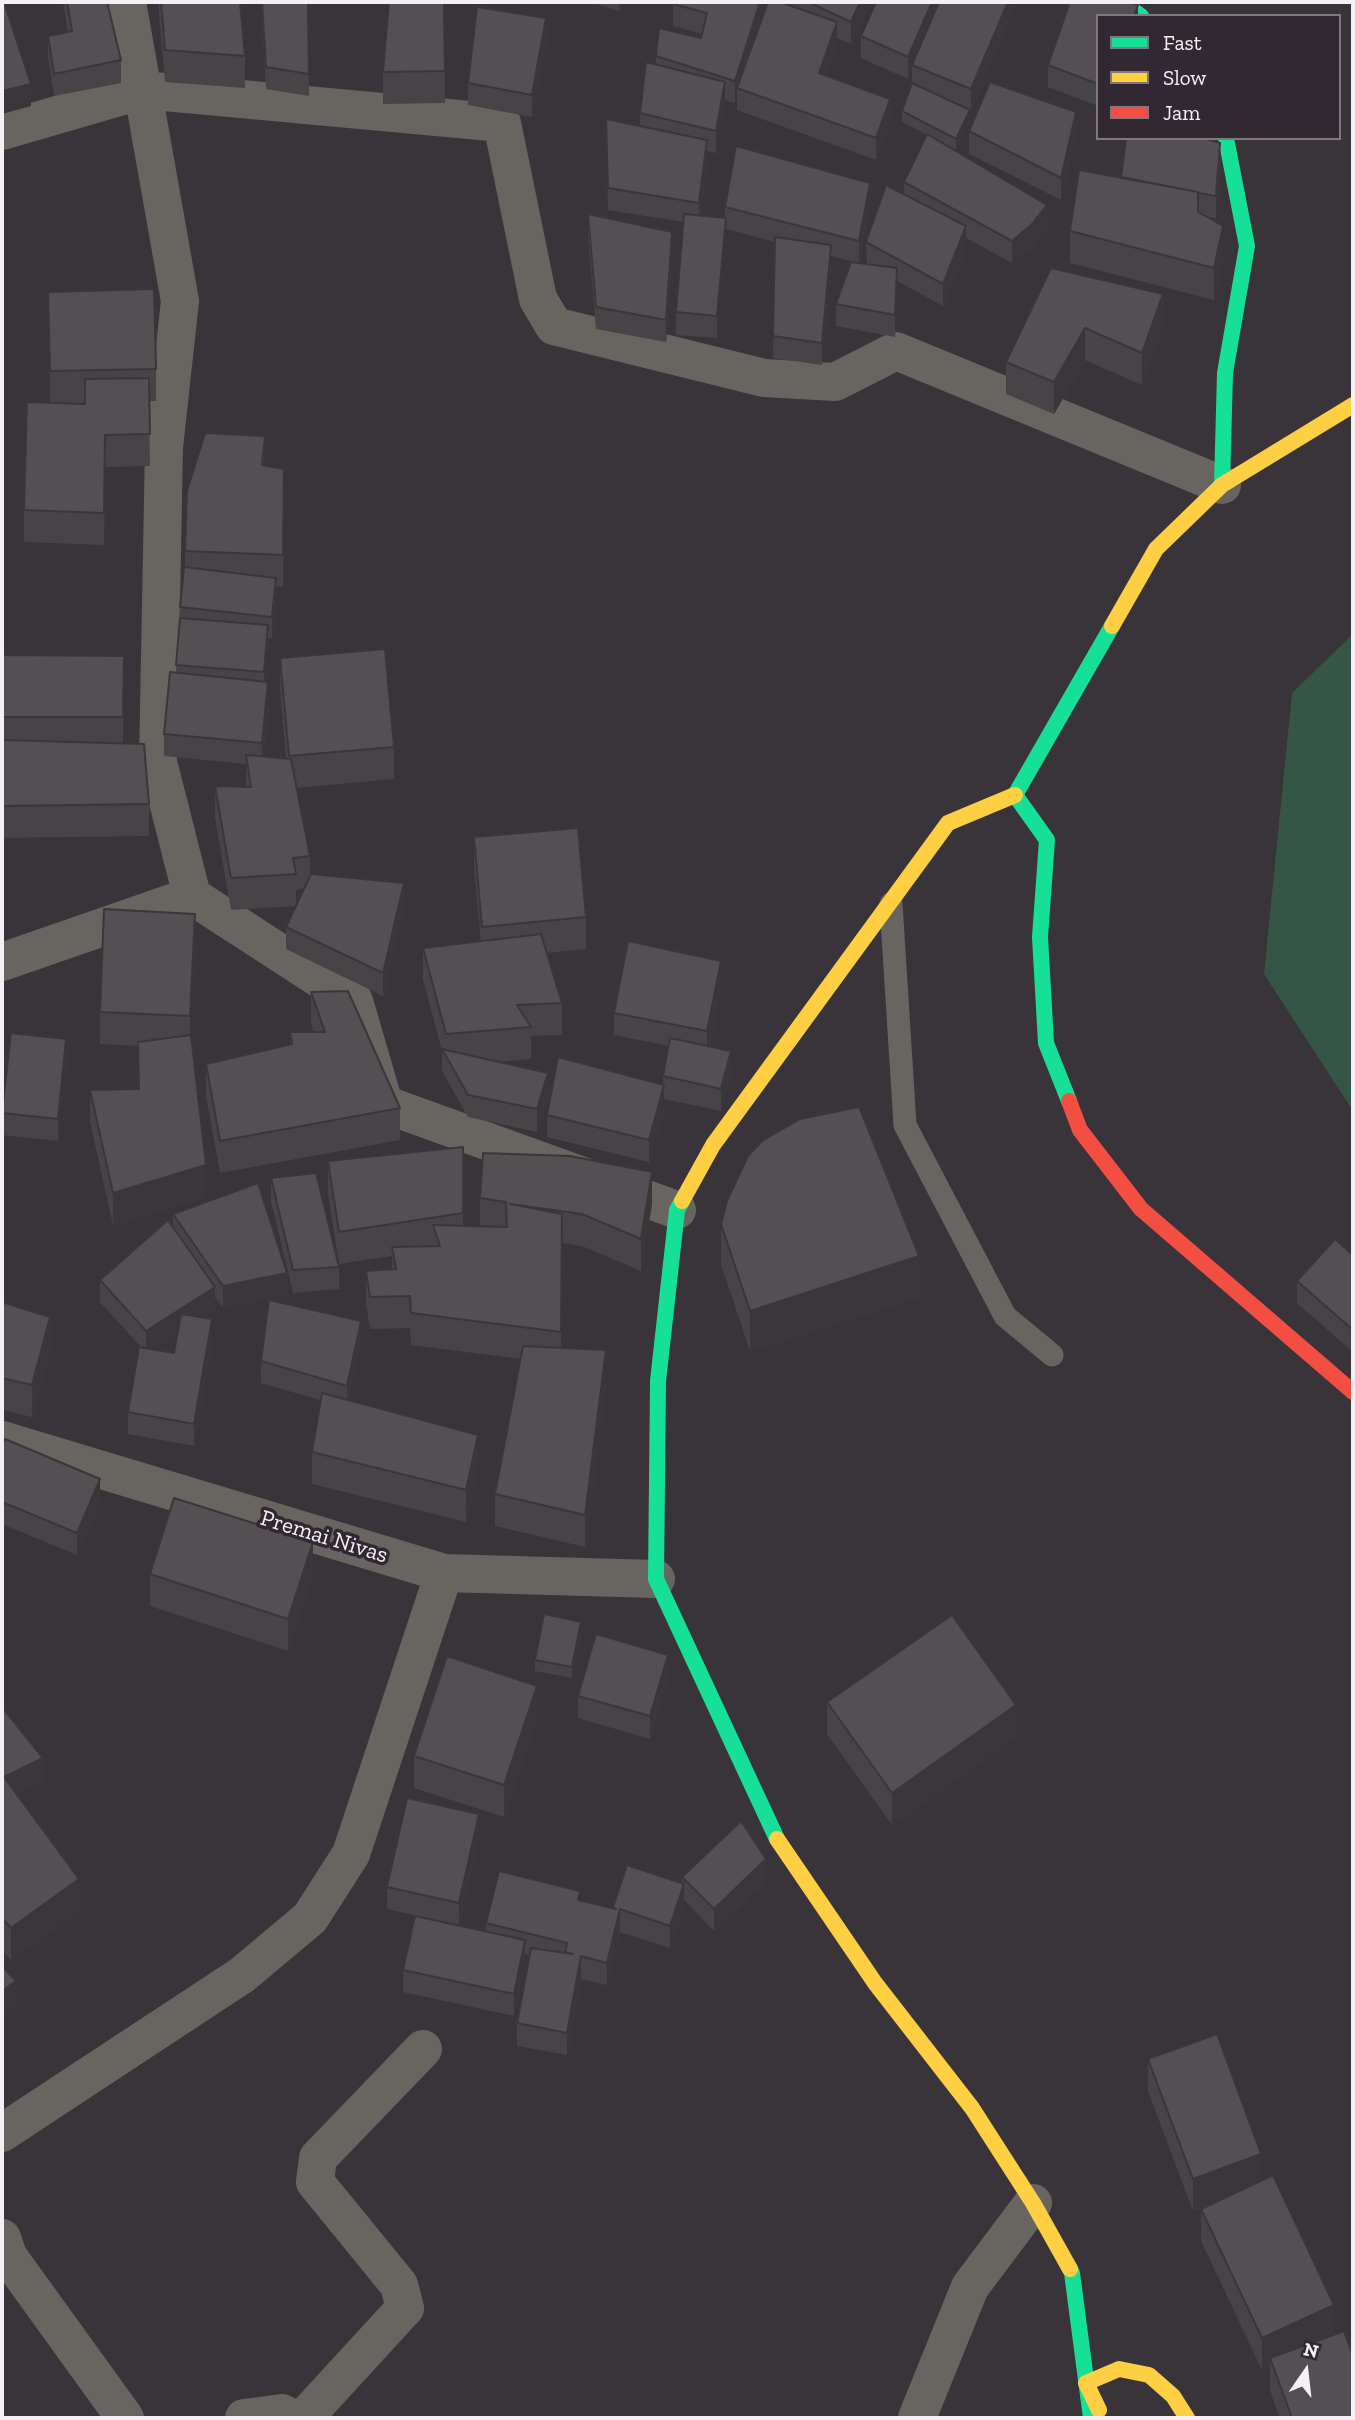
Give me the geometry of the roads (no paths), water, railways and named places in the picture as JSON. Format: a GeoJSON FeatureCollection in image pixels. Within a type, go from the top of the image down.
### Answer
{"type":"FeatureCollection","features":[{"type":"Feature","properties":{"kind":"main road"},"geometry":{"type":"LineString","coordinates":[[1121,2],[1138,14]]}},
{"type":"Feature","properties":{"kind":"main road"},"geometry":{"type":"LineString","coordinates":[[1222,485],[1225,373],[1247,246],[1226,140]]}},
{"type":"Feature","properties":{"kind":"main road"},"geometry":{"type":"LineString","coordinates":[[1091,2418],[1072,2273],[1033,2203],[972,2108],[875,1983],[773,1834],[656,1579],[657,1381],[677,1210],[713,1145],[948,823],[1015,795],[1156,549],[1222,485],[1353,405]]}},
{"type":"Feature","properties":{"kind":"main road"},"geometry":{"type":"LineString","coordinates":[[1015,795],[1047,840],[1040,937],[1046,1043],[1080,1130],[1141,1209],[1353,1392]]}},
{"type":"Feature","properties":{"kind":"main road"},"geometry":{"type":"LineString","coordinates":[[1072,2418],[1086,2383],[1119,2369],[1149,2375],[1173,2396],[1187,2418]]}},
{"type":"Feature","properties":{"kind":"main road"},"geometry":{"type":"LineString","coordinates":[[1086,2383],[1104,2418]]}},
{"type":"Feature","properties":{"kind":"street"},"geometry":{"type":"LineString","coordinates":[[127,2],[180,301],[164,447],[158,762],[192,896],[354,1002],[384,1104],[677,1210]]}},
{"type":"Feature","properties":{"kind":"street"},"geometry":{"type":"LineString","coordinates":[[2,131],[143,90],[502,123],[538,299],[554,326],[764,378],[835,382],[896,351],[1222,485]]}},
{"type":"Feature","properties":{"kind":"street"},"geometry":{"type":"LineString","coordinates":[[2,962],[192,896]]}},
{"type":"Feature","properties":{"kind":"street","name":"Premai Nivas"},"geometry":{"type":"LineString","coordinates":[[2,1440],[444,1573],[656,1579]]}},
{"type":"Feature","properties":{"kind":"street"},"geometry":{"type":"LineString","coordinates":[[2,2133],[242,1975],[310,1918],[351,1854],[444,1573]]}},
{"type":"Feature","properties":{"kind":"street"},"geometry":{"type":"LineString","coordinates":[[304,2418],[405,2308],[399,2285],[315,2182],[318,2158],[423,2049]]}},
{"type":"Feature","properties":{"kind":"street"},"geometry":{"type":"LineString","coordinates":[[917,2418],[970,2287],[1033,2203]]}},
{"type":"Feature","properties":{"kind":"street"},"geometry":{"type":"LineString","coordinates":[[2,2238],[8,2256],[125,2418]]}},
{"type":"Feature","properties":{"kind":"street"},"geometry":{"type":"LineString","coordinates":[[244,2418],[282,2413],[292,2418]]}},
{"type":"Feature","properties":{"kind":"lane"},"geometry":{"type":"LineString","coordinates":[[891,904],[905,1125],[1005,1316],[1052,1355]]}}]}
